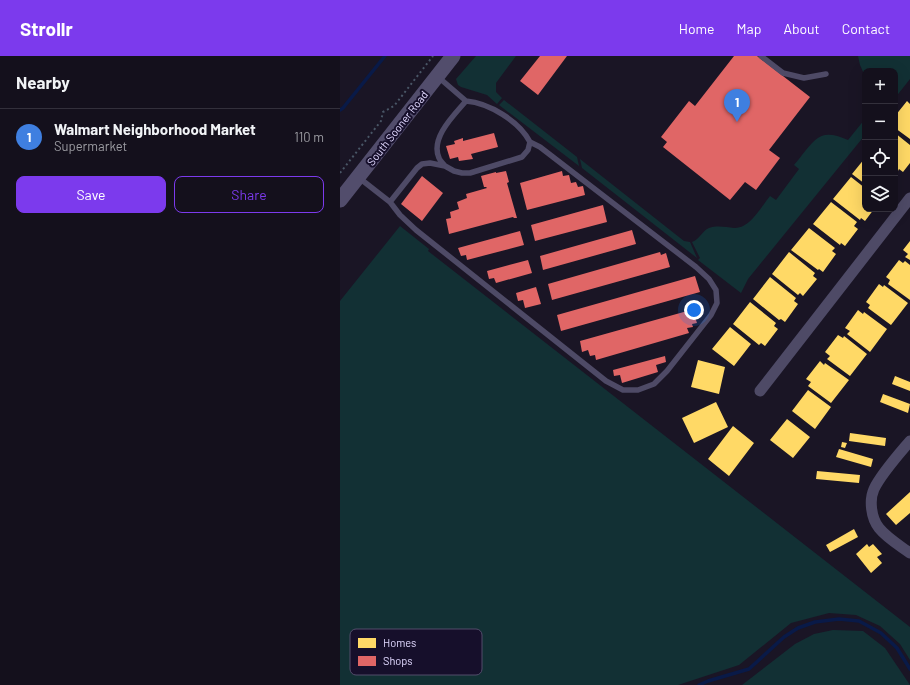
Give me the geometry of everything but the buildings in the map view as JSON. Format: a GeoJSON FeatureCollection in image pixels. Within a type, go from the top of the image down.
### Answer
{"type":"FeatureCollection","features":[{"type":"Feature","properties":{"kind":"main road","name":"South Sooner Road"},"geometry":{"type":"LineString","coordinates":[[340,200],[453,56]]}},
{"type":"Feature","properties":{"kind":"street"},"geometry":{"type":"LineString","coordinates":[[760,391],[910,198]]}},
{"type":"Feature","properties":{"kind":"street"},"geometry":{"type":"LineString","coordinates":[[910,441],[874,489],[872,507],[873,518],[878,526],[886,535],[910,553]]}},
{"type":"Feature","properties":{"kind":"lane"},"geometry":{"type":"LineString","coordinates":[[761,56],[783,73],[804,78],[826,74]]}},
{"type":"Feature","properties":{"kind":"lane"},"geometry":{"type":"LineString","coordinates":[[358,177],[390,202],[400,215],[416,230],[606,382],[623,390],[638,390],[654,384],[667,371],[711,315],[717,302],[716,290],[709,279],[696,267],[540,147],[530,142],[526,134],[518,126],[487,106],[466,101],[437,76]]}},
{"type":"Feature","properties":{"kind":"lane"},"geometry":{"type":"LineString","coordinates":[[445,166],[439,158],[439,138],[443,129],[466,101]]}},
{"type":"Feature","properties":{"kind":"lane"},"geometry":{"type":"LineString","coordinates":[[390,202],[417,168],[422,164],[430,163],[445,166],[462,173],[470,173],[522,156],[528,150],[530,142]]}},
{"type":"Feature","properties":{"kind":"path"},"geometry":{"type":"LineString","coordinates":[[340,173],[381,121],[383,112],[394,106],[433,56]]}},
{"type":"Feature","properties":{"kind":"green space"},"geometry":{"type":"Polygon","coordinates":[[[476,56],[516,56],[496,83],[496,92],[502,98],[497,104],[487,95],[458,85],[456,79],[476,56]]]}},
{"type":"Feature","properties":{"kind":"green space"},"geometry":{"type":"Polygon","coordinates":[[[858,56],[910,56],[910,79],[898,94],[898,68],[862,68],[862,69],[858,56]]]}},
{"type":"Feature","properties":{"kind":"green space"},"geometry":{"type":"Polygon","coordinates":[[[504,100],[577,157],[579,166],[499,105],[504,100]]]}},
{"type":"Feature","properties":{"kind":"green space"},"geometry":{"type":"Polygon","coordinates":[[[862,123],[862,139],[748,279],[741,293],[698,260],[700,258],[692,242],[709,228],[722,226],[734,228],[745,225],[755,216],[770,196],[776,200],[799,169],[794,165],[807,148],[817,139],[821,136],[832,135],[848,140],[862,123]]]}},
{"type":"Feature","properties":{"kind":"green space"},"geometry":{"type":"Polygon","coordinates":[[[580,159],[684,241],[690,242],[697,258],[582,168],[580,159]]]}},
{"type":"Feature","properties":{"kind":"green space"},"geometry":{"type":"Polygon","coordinates":[[[400,226],[429,249],[428,251],[910,627],[910,660],[900,644],[880,626],[856,615],[829,613],[791,623],[739,665],[678,685],[340,685],[340,301],[400,226]]]}},
{"type":"Feature","properties":{"kind":"green space"},"geometry":{"type":"Polygon","coordinates":[[[833,630],[863,631],[885,648],[910,685],[742,685],[795,644],[814,634],[833,630]]]}},
{"type":"Feature","properties":{"kind":"waterway"},"geometry":{"type":"LineString","coordinates":[[340,110],[385,56]]}},
{"type":"Feature","properties":{"kind":"waterway"},"geometry":{"type":"LineString","coordinates":[[699,685],[749,669],[784,637],[798,628],[815,622],[839,619],[859,621],[881,633],[897,648],[910,669]]}},
{"type":"Feature","properties":{"kind":"place","name":"Walmart Neighborhood Market"},"geometry":{"type":"Point","coordinates":[737,122]}}]}
